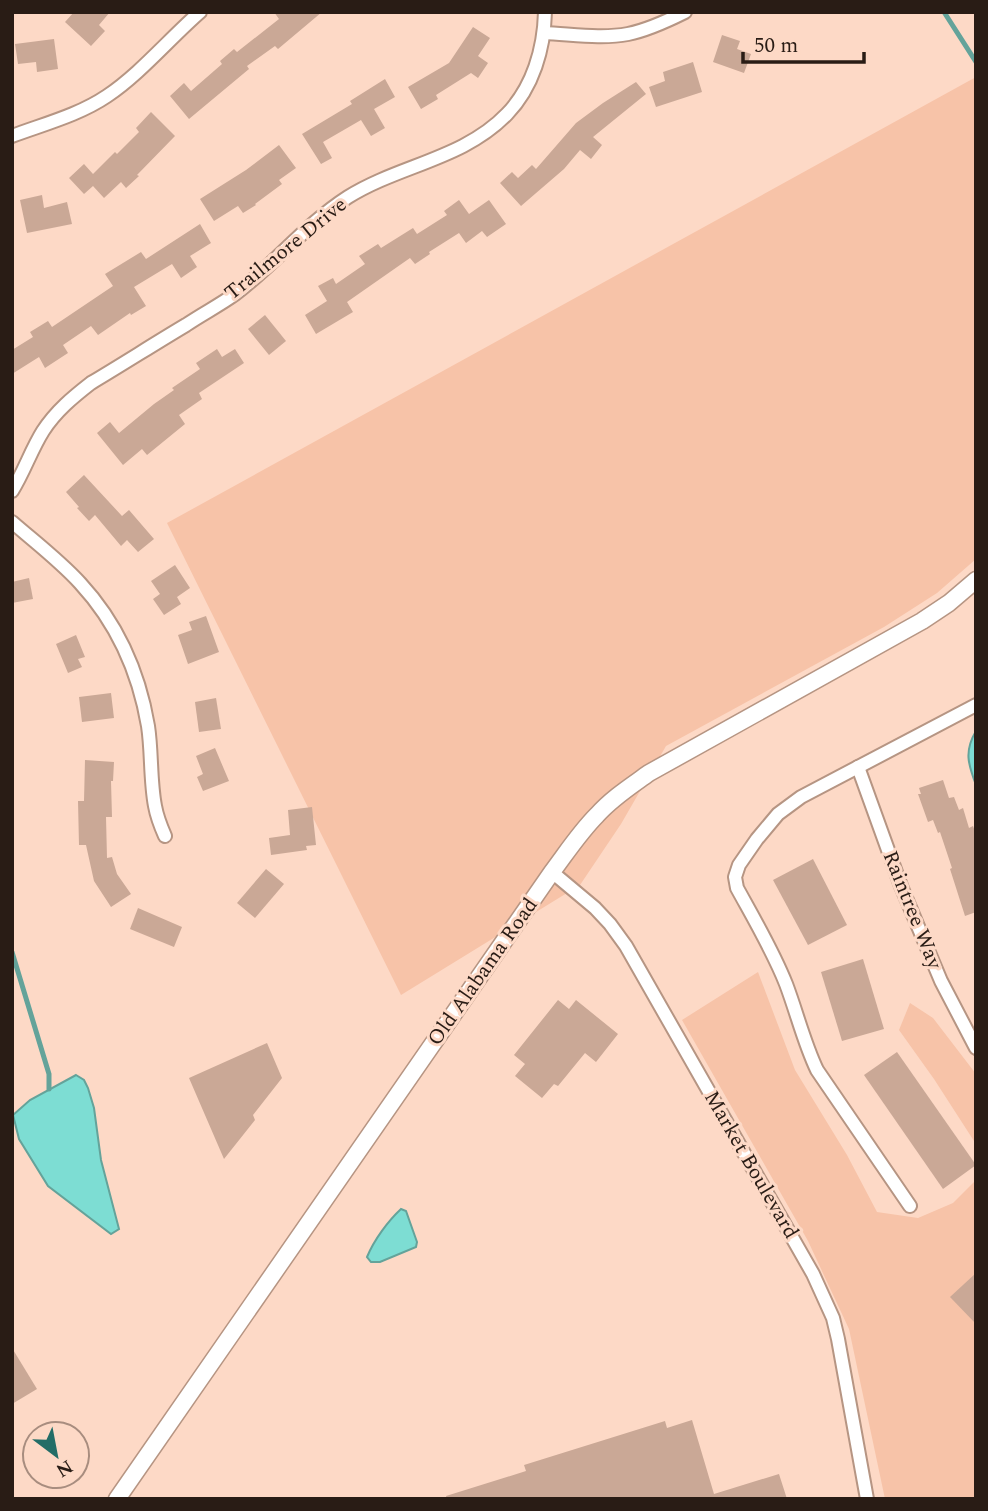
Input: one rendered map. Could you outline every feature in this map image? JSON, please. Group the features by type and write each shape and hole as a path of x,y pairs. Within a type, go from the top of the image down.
{"street":[{"path":"12,136 76,113 107,97 200,12"},
{"name":"Trailmore Drive","path":"12,491 42,432 70,399 91,383 233,295 348,197 380,180 461,148 487,132 508,113 526,88 538,62 545,12"},
{"path":"544,33 604,36 628,34 658,25 685,12"},
{"path":"12,522 79,581 102,610 121,641 136,675 144,706 154,805 165,836"},
{"name":"Old Alabama Road","path":"117,1499 552,872 598,813 621,792 678,755 922,621 976,580"},
{"path":"910,1206 817,1070 782,974 737,888 735,877 739,864 757,839 778,814 801,797 976,705"},
{"name":"Raintree Way","path":"858,767 901,886 941,981 976,1048"},
{"name":"Market Boulevard","path":"552,872 595,908 626,946 813,1274 838,1339 867,1499"}],"shaded area":[{"path":"976,77 976,559 937,593 884,627 666,746 621,824 580,885 401,995 167,523"},
{"path":"758,972 795,1070 847,1155 877,1212 918,1218 953,1203 976,1180 976,1499 885,1499 849,1329 808,1241 682,1020"},
{"path":"910,1003 933,1018 976,1074 976,1147 934,1079 899,1030"}],"water":[{"path":"976,731 976,785 968,758"},
{"path":"76,1075 84,1080 94,1108 101,1160 119,1229 111,1234 48,1186 19,1139 13,1115 30,1100"},
{"path":"401,1209 406,1211 417,1242 416,1247 380,1262 371,1262 367,1257 373,1244"}],"building":[{"path":"74,12 110,12 99,25 105,31 91,46 65,22"},
{"path":"274,12 322,12 278,49 275,46 247,66 249,69 189,119 170,96 184,83 191,91 222,64 220,61 234,49 237,52 279,19"},
{"path":"473,27 490,38 478,56 488,63 478,78 471,73 436,95 438,99 421,109 408,87 449,63"},
{"path":"722,35 740,41 737,49 751,54 744,73 713,62"},
{"path":"54,39 58,69 37,72 36,62 18,64 15,44"},
{"path":"693,62 702,92 656,107 649,87 665,81 663,72"},
{"path":"385,79 395,97 374,109 385,128 371,136 361,120 323,142 332,158 321,164 302,134 352,104 350,101"},
{"path":"636,82 646,94 593,137 602,145 591,159 580,150 564,169 521,206 500,183 512,172 518,178 532,165 536,169 576,123"},
{"path":"151,112 175,136 126,188 121,182 104,198 93,186 84,194 69,178 84,164 93,174 139,132 136,128"},
{"path":"279,145 296,168 279,180 282,184 256,205 243,213 238,206 214,221 200,199"},
{"path":"42,195 44,208 67,202 72,224 27,233 20,200"},
{"path":"459,200 469,214 489,200 506,224 487,237 482,231 466,243 459,233 415,264 410,258 347,302 353,312 316,334 305,315 327,301 318,286 333,278 336,284 365,264 359,256 378,244 381,248 413,228 417,234 447,215 444,211"},
{"path":"200,224 211,243 190,256 197,267 181,278 172,264 134,287 146,306 131,315 130,313 98,335 91,326 63,345 68,353 45,368 39,357 12,374 12,350 33,337 30,332 48,321 52,327 113,286 105,274 141,252 146,259"},
{"path":"265,315 286,341 269,355 248,329"},
{"path":"217,349 222,357 235,349 244,363 199,393 202,399 179,415 185,424 147,455 142,449 123,465 97,433 110,422 119,433 174,390 172,388 200,369 196,363"},
{"path":"84,475 122,516 129,510 154,539 138,552 127,540 121,546 95,515 89,521 66,492"},
{"path":"175,565 190,588 177,597 181,604 164,615 153,599 160,594 151,581"},
{"path":"29,578 33,599 12,603 12,582"},
{"path":"206,616 219,652 188,664 178,635 192,630 189,622"},
{"path":"76,635 85,657 78,659 82,667 68,673 56,644"},
{"path":"111,693 114,718 82,722 79,697"},
{"path":"216,698 221,729 199,732 195,702"},
{"path":"215,748 229,781 203,791 197,777 203,774 196,756"},
{"path":"85,760 114,762 111,781 112,817 106,817 107,858 112,857 117,874 131,894 111,907 94,881 86,845 79,845 78,801 84,801"},
{"path":"943,780 949,798 954,797 959,810 963,808 969,828 973,826 976,834 976,912 965,916 940,832 938,833 933,820 928,822 918,794 921,794 919,788"},
{"path":"312,807 316,845 306,846 307,850 271,855 269,838 290,835 288,810"},
{"path":"813,859 847,925 808,945 773,880"},
{"path":"266,869 284,884 255,918 237,903"},
{"path":"138,908 182,927 174,947 130,929"},
{"path":"863,959 884,1029 842,1041 821,972"},
{"path":"558,1000 569,1009 576,1000 618,1034 596,1062 585,1053 558,1086 554,1084 542,1098 515,1076 525,1064 514,1055"},
{"path":"267,1043 282,1078 253,1115 255,1120 224,1159 189,1078"},
{"path":"897,1052 976,1165 943,1189 864,1075"},
{"path":"976,1273 976,1324 950,1297"},
{"path":"12,1348 37,1389 12,1404"},
{"path":"692,1420 714,1494 779,1474 787,1499 447,1499 446,1496 526,1471 524,1465 665,1421 667,1428"}],"waterway":[{"path":"944,12 976,62"},
{"path":"12,952 49,1074 49,1089"}]}
